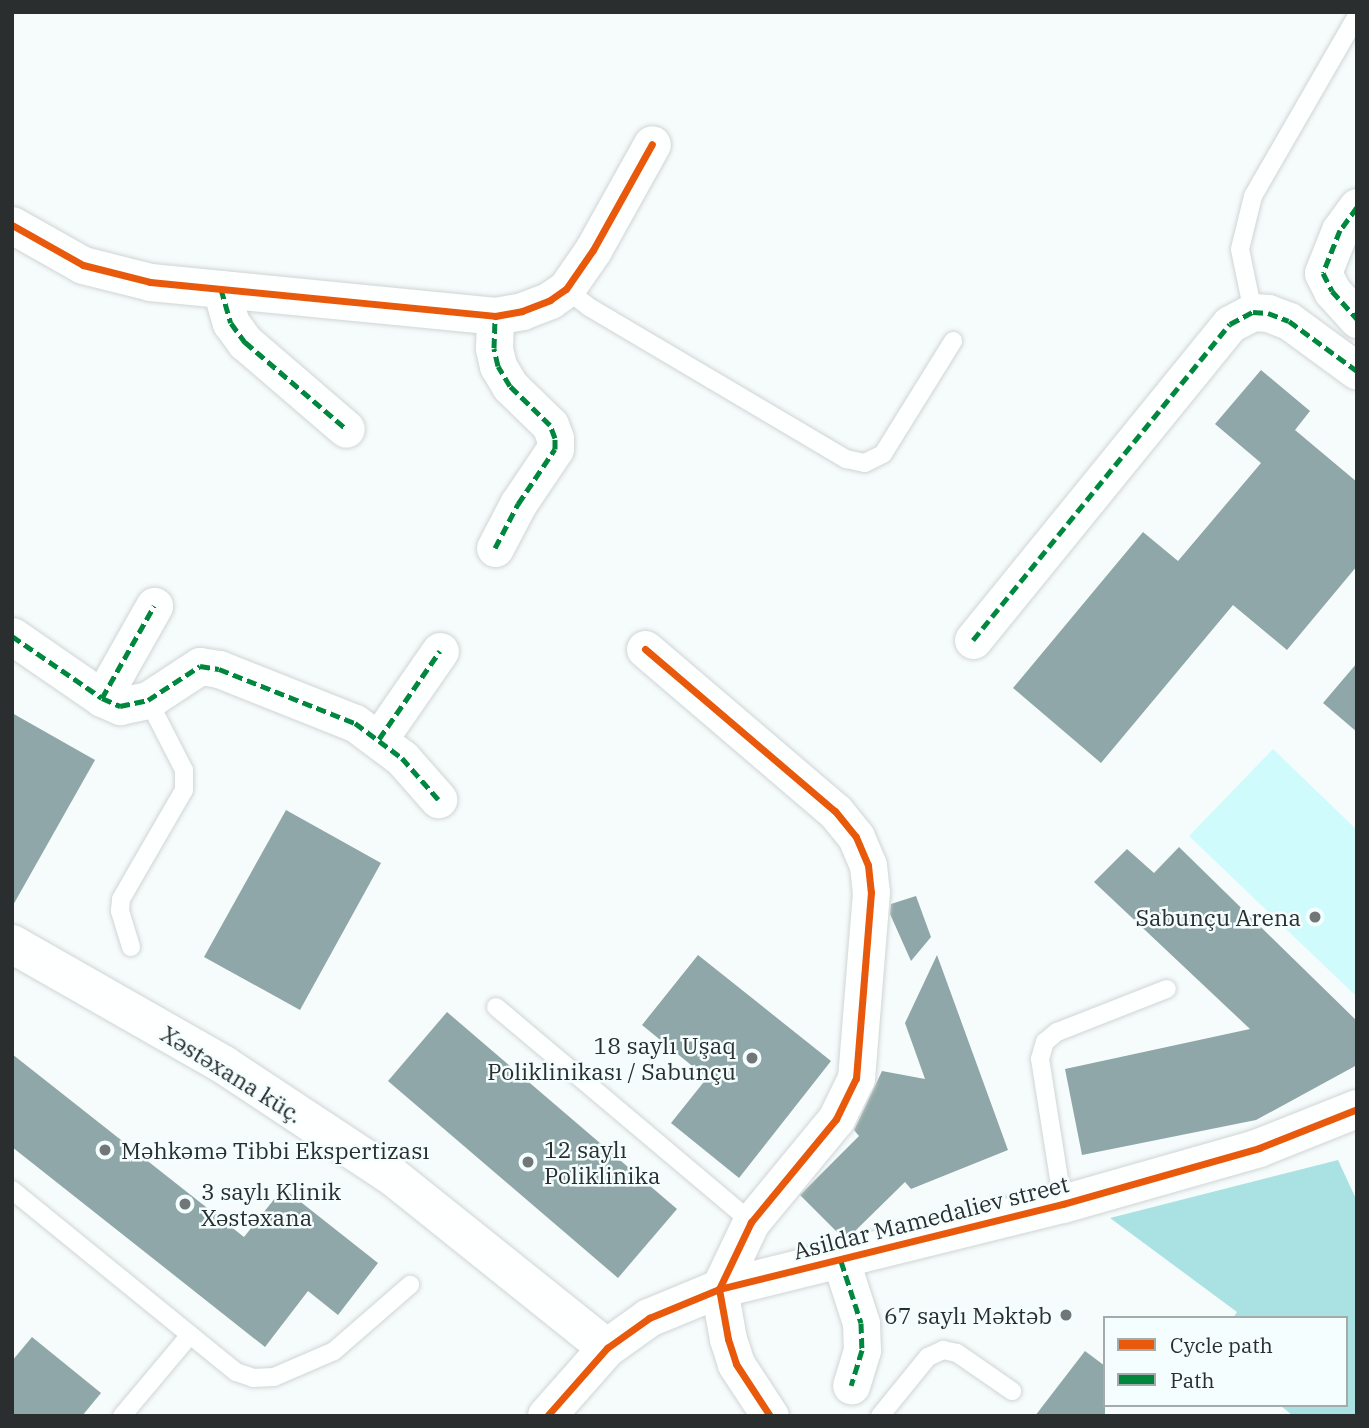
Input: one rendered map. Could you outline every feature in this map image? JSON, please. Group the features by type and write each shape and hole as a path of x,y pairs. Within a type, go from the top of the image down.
{"street":[{"path":"12,225 83,265 150,282 495,316 522,311 550,300 566,289 593,250 652,144"},
{"path":"1357,207 1340,230 1323,273 1332,291 1357,319"},
{"path":"221,289 231,323 245,342 346,429"},
{"path":"973,640 1230,324 1253,312 1268,313 1289,321 1357,371"},
{"path":"495,316 494,348 498,366 510,386 550,425 555,438 555,449 518,504 495,548"},
{"path":"102,698 154,606"},
{"path":"12,636 102,698 120,706 148,700 200,666 219,669 355,723 402,758 438,799"},
{"path":"645,649 835,811 856,837 868,865 871,892 856,1078 836,1119 751,1222 719,1289 727,1339 736,1364 770,1416"},
{"path":"379,739 440,651"},
{"name":"Xəstəxana küç.","path":"12,944 224,1065 392,1177 607,1348"},
{"name":"Asildar Mamedaliev street","path":"547,1416 607,1348 649,1318 719,1289 1063,1205 1259,1148 1357,1109"},
{"path":"841,1261 861,1323 862,1350 851,1385"}],"lane":[{"path":"1253,312 1240,249 1254,196 1357,16"},
{"path":"566,289 589,307 846,459 865,463 883,454 953,341"},
{"path":"131,947 120,911 121,899 184,790 184,770 148,700"},
{"path":"1063,1205 1040,1059 1045,1042 1057,1032 1167,989"},
{"path":"496,1007 751,1222"},
{"path":"12,1190 236,1373 253,1378 274,1377 334,1352 410,1285"},
{"path":"122,1416 190,1335"},
{"path":"880,1416 928,1357 943,1350 957,1353 1012,1391"}],"shaded area":[{"name":"Sabunçu Arena","path":"1273,749 1357,830 1357,997 1189,836"},
{"path":"1338,1160 1357,1201 1357,1416 1293,1416 1282,1407 1348,1407 1348,1316 1234,1316 1237,1312 1110,1218"}],"building":[{"path":"1261,370 1310,411 1295,430 1357,482 1357,566 1287,650 1233,605 1101,763 1013,688 1143,532 1178,561 1261,463 1215,424"},
{"path":"1357,663 1357,732 1323,703"},
{"path":"12,713 95,760 12,907"},
{"path":"286,810 381,863 300,1010 204,957"},
{"path":"1179,847 1357,1021 1357,1065 1256,1120 1082,1155 1065,1069 1250,1029 1094,882 1127,849 1154,873"},
{"path":"916,896 931,937 911,961 890,914 891,904"},
{"path":"698,955 831,1061 739,1178 671,1123 707,1078 642,1025"},
{"path":"937,955 1008,1150 911,1189 905,1182 852,1234 841,1236 800,1195 859,1136 854,1130 882,1071 925,1079 905,1023"},
{"path":"447,1012 677,1209 618,1278 388,1081"},
{"path":"12,1054 244,1237 283,1188 378,1263 338,1315 308,1291 265,1347 12,1147"},
{"path":"32,1337 101,1393 82,1416 12,1416 12,1361"},
{"path":"1085,1351 1103,1364 1105,1416 1035,1416"}],"marked path":[{"path":"1357,207 1340,230 1323,273 1332,291 1357,319"},
{"path":"221,289 231,323 245,342 346,429"},
{"path":"973,640 1230,324 1253,312 1268,313 1289,321 1357,371"},
{"path":"495,316 494,348 498,366 510,386 550,425 555,438 555,449 518,504 495,548"},
{"path":"102,698 154,606"},
{"path":"12,636 102,698 120,706 148,700 200,666 219,669 355,723 402,758 438,799"},
{"path":"379,739 440,651"},
{"path":"841,1261 861,1323 862,1350 851,1385"}],"cycle path":[{"path":"12,225 83,265 150,282 495,316 522,311 550,300 566,289 593,250 652,144"},
{"path":"645,649 835,811 856,837 868,865 871,892 856,1078 836,1119 751,1222 719,1289 728,1339 736,1364 770,1416"},
{"path":"547,1416 607,1348 649,1318 719,1289 1063,1204 1259,1148 1357,1109"}],"place":[{"name":"Sabunçu Arena","path":"1315,917"},
{"name":"18 saylı Uşaq Poliklinikası / Sabunçu","path":"752,1058"},
{"name":"Məhkəmə Tibbi Ekspertizası","path":"105,1150"},
{"name":"12 saylı Poliklinika","path":"528,1162"},
{"name":"3 saylı Klinik Xəstəxana","path":"185,1204"},
{"name":"67 saylı Məktəb","path":"1066,1315"}]}
